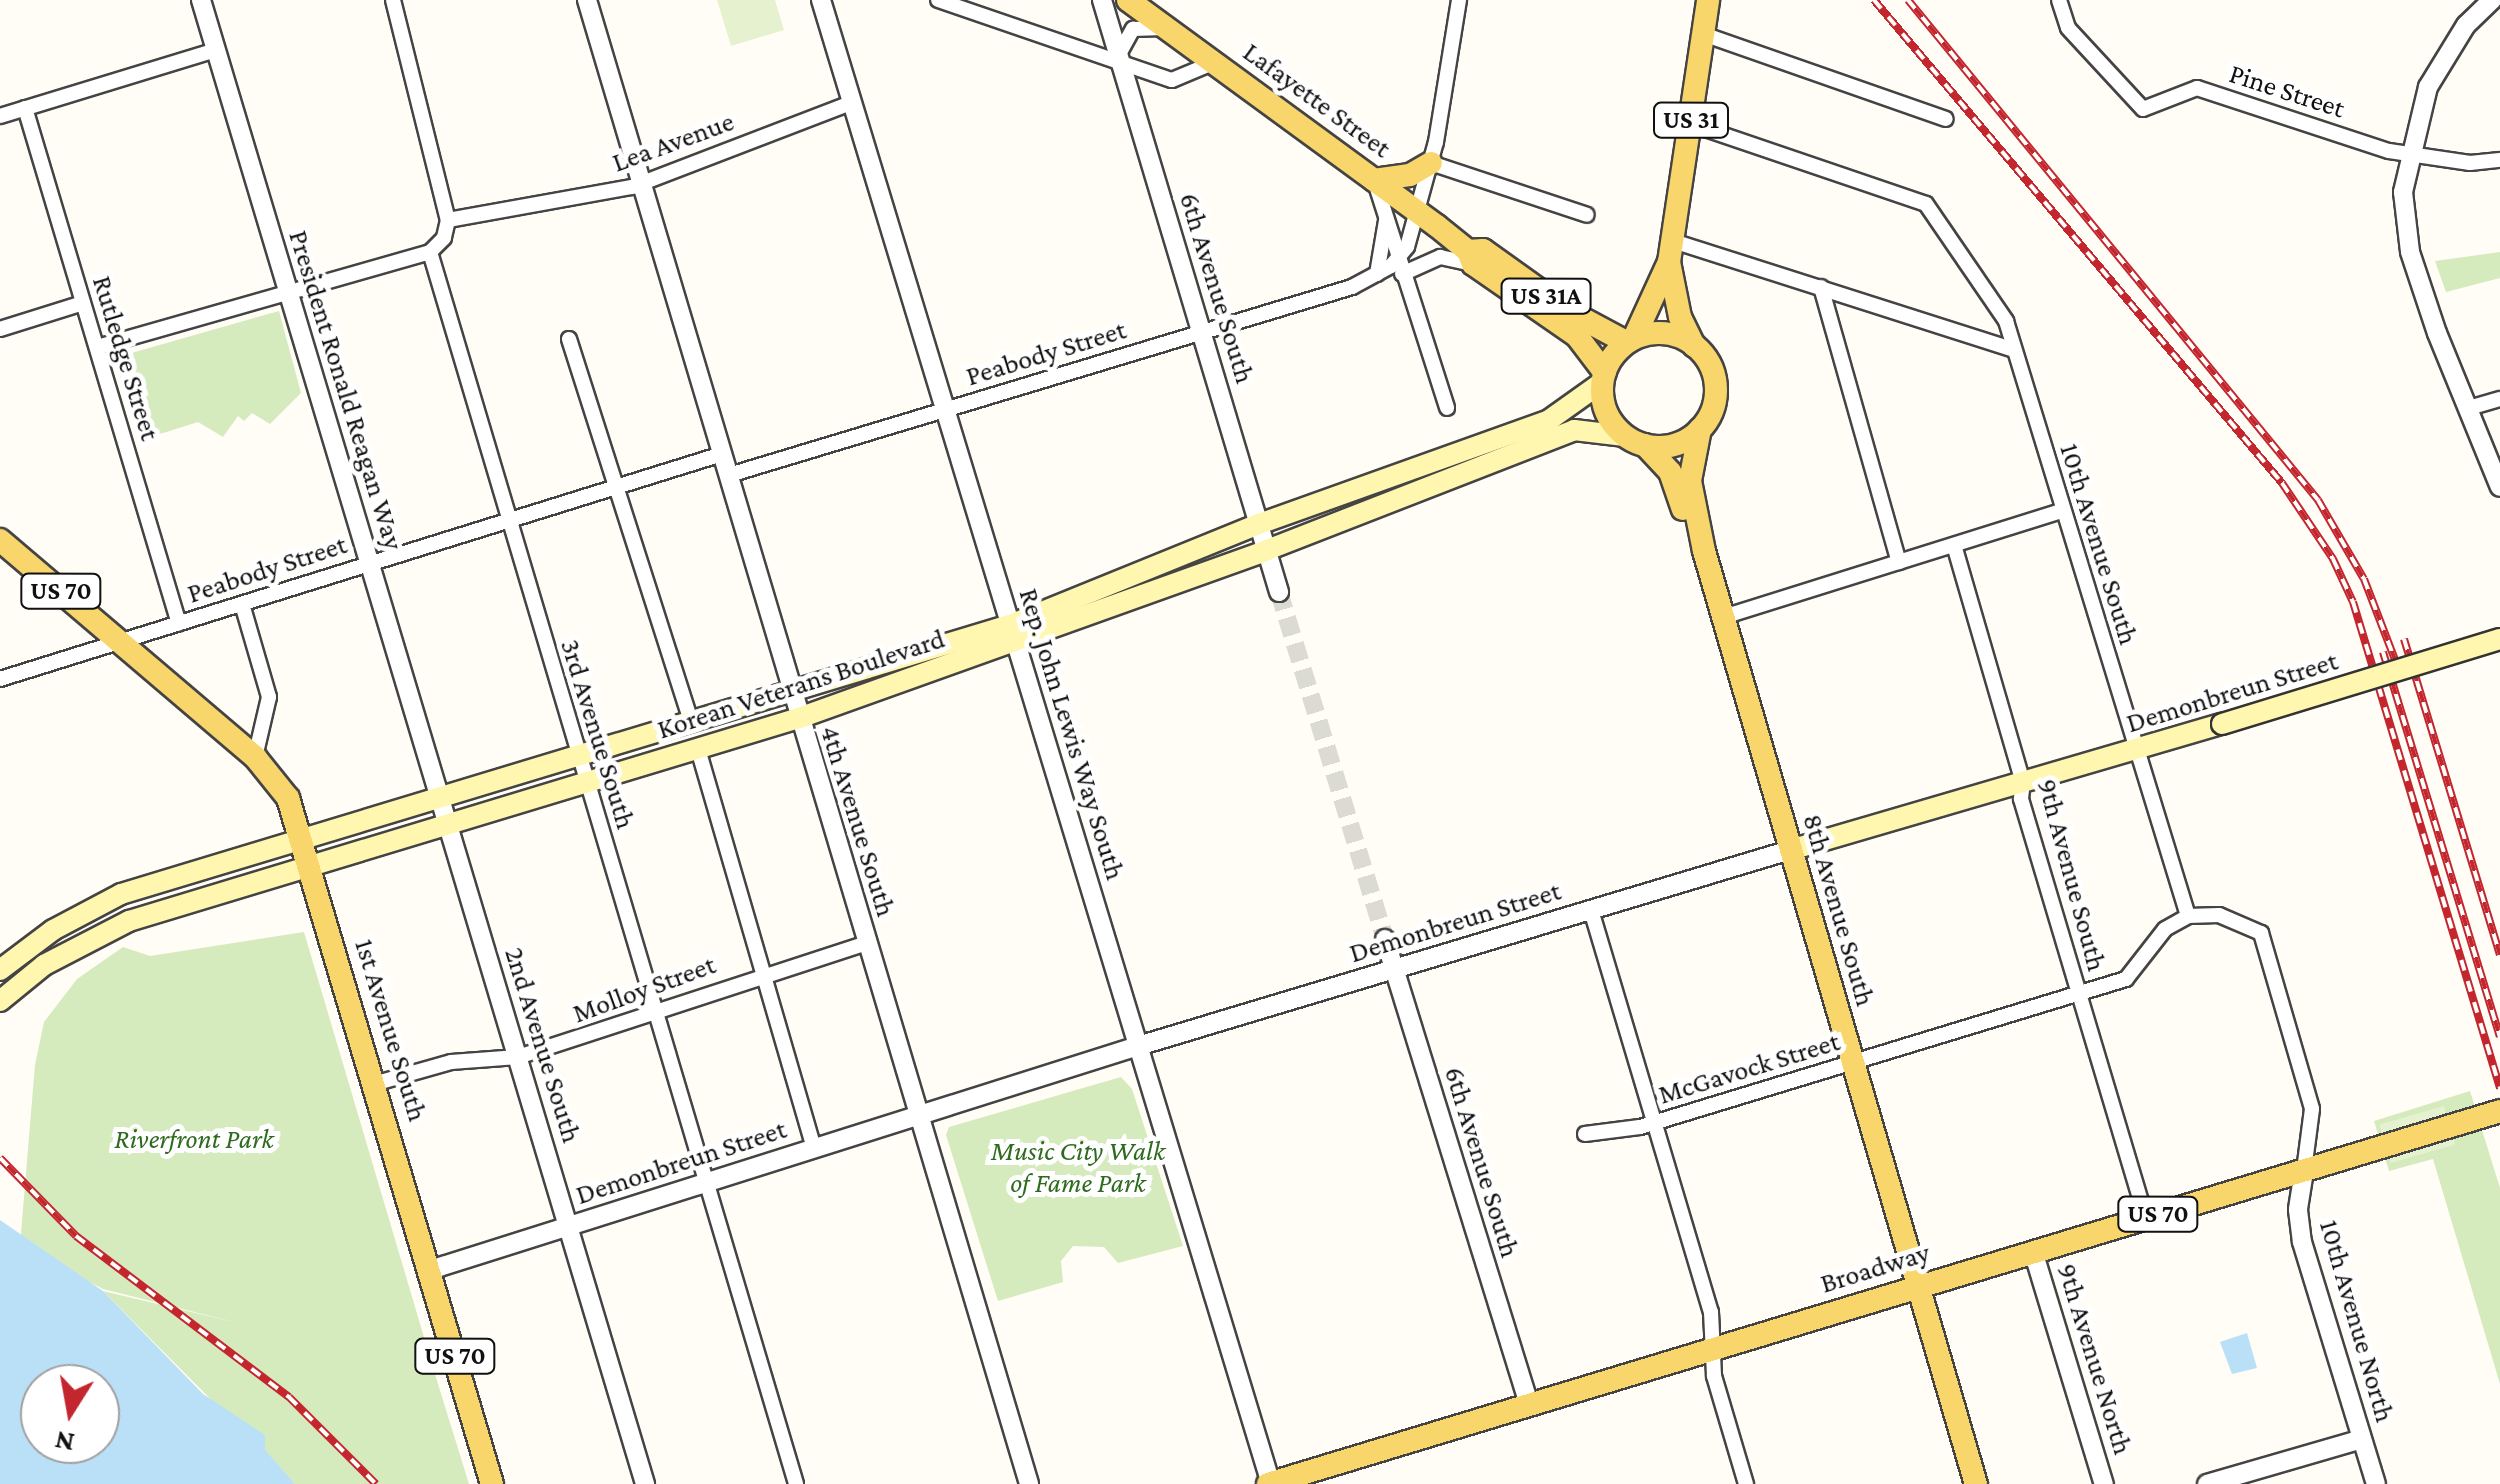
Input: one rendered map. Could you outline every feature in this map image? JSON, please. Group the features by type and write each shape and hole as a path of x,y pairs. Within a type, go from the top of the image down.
{"main road":[{"name":"Lafayette Street","path":"1128,0 1418,211 1471,257 1576,336 1603,378"},
{"name":"US 31","path":"1635,441 1605,410 1603,378 1630,340 1671,251 1708,0"},
{"path":"1374,180 1410,175 1431,164"},
{"name":"Lafayette Street","path":"1471,257 1483,250 1630,340"},
{"name":"US 31","path":"1671,251 1680,317 1715,380 1714,406 1700,430"},
{"path":"1630,340 1666,334 1694,346"},
{"name":"Korean Veterans Boulevard","path":"0,1002 44,966 118,926 799,718 1012,633 1259,524 1549,420 1603,378"},
{"name":"Korean Veterans Boulevard","path":"0,970 52,930 121,894 439,795 1012,633 1267,550 1574,430 1635,441"},
{"path":"1635,441 1674,445 1700,430"},
{"name":"8th Avenue South","path":"1700,430 1690,481 1704,551 1917,1286"},
{"name":"8th Avenue South","path":"1635,441 1670,472 1704,551"},
{"name":"US 70","path":"0,540 255,757"},
{"name":"Demonbreun Street","path":"1790,850 2500,639"},
{"name":"1st Avenue South","path":"255,757 288,798 302,839 378,1083 492,1484"},
{"name":"Broadway","path":"1270,1484 1528,1400 1714,1348 2500,1110"},
{"name":"US 31","path":"1917,1286 1976,1484"}],"street":[{"name":"President Ronald Reagan Way","path":"200,0 439,795"},
{"path":"97,347 430,252 444,238 448,220 394,0"},
{"name":"4th Avenue South","path":"587,0 1028,1484"},
{"name":"Rep. John Lewis Way South","path":"821,0 1270,1484"},
{"path":"938,0 1182,80 1215,62"},
{"name":"6th Avenue South","path":"1102,0 1279,592"},
{"path":"1110,24 1120,0"},
{"path":"1404,266 1431,164 1459,0"},
{"name":"Pine Street","path":"2058,0 2068,28 2143,109 2197,88 2408,154 2500,160"},
{"path":"2492,0 2440,61 2408,154 2403,192 2410,252 2436,333 2472,407 2500,487"},
{"path":"1120,58 1133,29 1166,28"},
{"path":"1703,34 1946,119"},
{"path":"0,116 216,50"},
{"name":"Lea Avenue","path":"448,220 643,182 851,103"},
{"name":"Rutledge Street","path":"25,108 179,624"},
{"name":"10th Avenue South","path":"1690,124 1926,204 2006,320 2188,916"},
{"path":"1431,164 1588,215"},
{"path":"1374,180 1446,408"},
{"path":"1376,274 1387,219"},
{"path":"1671,251 1821,287 2014,350"},
{"name":"3rd Avenue South","path":"430,252 796,1484"},
{"name":"Peabody Street","path":"729,475 1202,334 1376,274 1440,257 1471,257"},
{"path":"1821,287 1899,562"},
{"path":"0,329 83,303"},
{"path":"569,339 691,722"},
{"path":"2472,407 2500,399"},
{"name":"Peabody Street","path":"0,679 722,454"},
{"path":"1723,616 2062,511"},
{"name":"9th Avenue South","path":"1954,545 2022,782 2021,799 2146,1217"},
{"path":"242,604 269,697 255,757"},
{"path":"698,748 814,1148"},
{"name":"2nd Avenue South","path":"439,795 645,1484"},
{"name":"Demonbreun Street","path":"430,1270 1138,1046 1790,850"},
{"path":"1591,910 1711,1312 1714,1376 1746,1484"},
{"path":"2188,916 2230,916 2260,933 2312,1109 2304,1171"},
{"name":"McGavock Street","path":"1585,1134 1656,1122 2126,979 2154,938 2188,916"},
{"name":"6th Avenue South","path":"1384,939 1528,1400"},
{"name":"Molloy Street","path":"378,1083 451,1062 518,1058 763,973 866,943"},
{"name":"10th Avenue North","path":"2304,1171 2302,1242 2376,1484"},
{"name":"9th Avenue North","path":"2033,1251 2104,1484"},
{"path":"2207,1484 2362,1439"}],"green space":[{"path":"717,0 775,0 784,30 731,46"},
{"path":"2500,252 2500,278 2446,292 2435,261"},
{"path":"279,311 301,393 270,424 252,413 244,421 238,416 223,437 198,422 141,440 114,358"},
{"name":"Riverfront Park","path":"304,932 469,1484 295,1484 103,1291 242,1324 103,1289 20,1245 35,1065 44,1022 77,979 123,947 150,956"},
{"name":"Music City Walk of Fame Park","path":"1121,1077 1132,1089 1183,1246 1118,1263 1104,1247 1073,1246 1061,1261 1063,1282 998,1301 946,1135 949,1127"},
{"path":"2470,1091 2500,1188 2500,1384 2433,1159 2389,1171 2374,1121"},
{"path":"2444,1106 2455,1144 2391,1163 2380,1124"}],"water":[{"path":"0,1220 103,1291 203,1394 265,1435 265,1450 295,1484 0,1484"},
{"path":"2247,1333 2257,1368 2232,1374 2220,1342"}],"tunnel":[{"path":"1279,592 1385,939"}],"railway":[{"path":"1874,0 2282,483 2333,559 2353,602 2500,1088"},
{"path":"1908,0 2318,500 2364,579 2397,665"},
{"path":"2404,639 2500,955"},
{"path":"2383,652 2500,1037"},
{"path":"0,1158 76,1236 289,1397 376,1484"}]}
